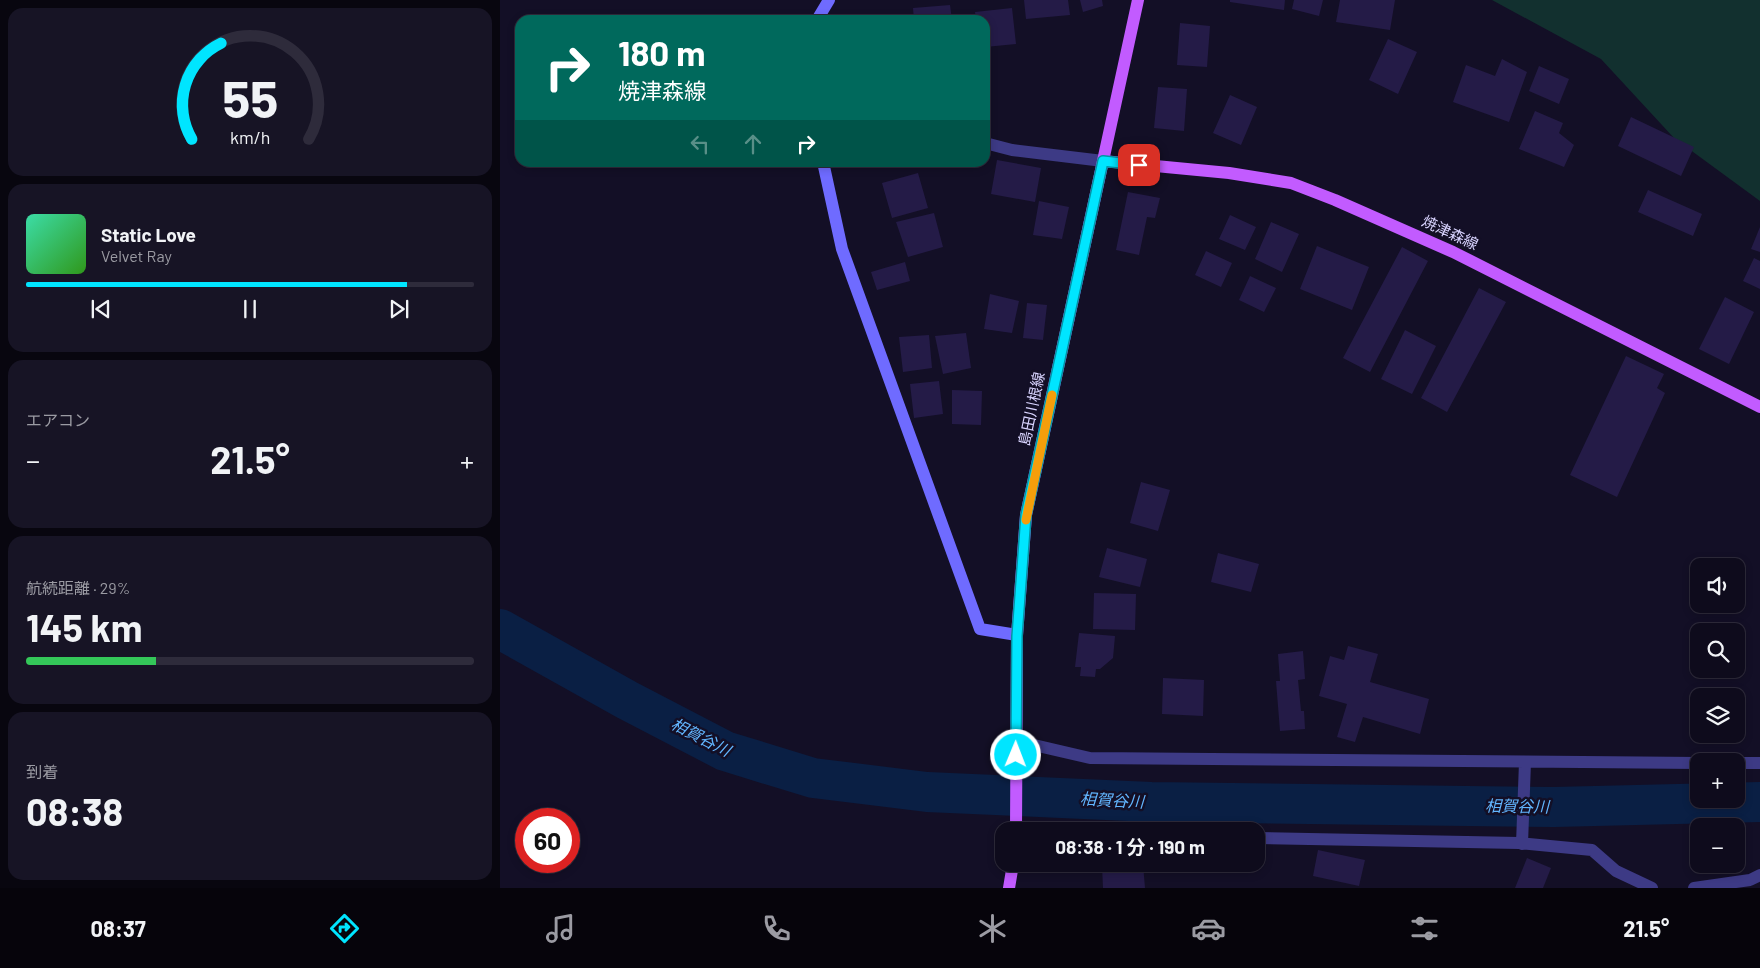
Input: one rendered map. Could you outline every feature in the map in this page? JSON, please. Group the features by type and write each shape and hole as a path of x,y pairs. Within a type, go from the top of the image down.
{"main road":[{"name":"島田川根線","path":"1016,822 1017,636 1026,515 1138,0"},
{"name":"焼津森線","path":"1103,161 1229,174 1291,183 1454,252 1760,407"},
{"path":"1008,888 1011,872"}],"street":[{"path":"820,15 829,0"},
{"path":"990,144 1012,150 1103,161"},
{"path":"824,167 842,249 980,629 1017,636"},
{"path":"1017,741 1090,758 1690,763"},
{"path":"1522,844 1525,762"},
{"path":"1745,763 1760,763"},
{"path":"1265,838 1522,844 1592,850 1616,871 1652,888"},
{"path":"1694,888 1750,880 1760,876"}],"green space":[{"path":"1492,0 1760,0 1760,201 1674,138 1601,59"}],"building":[{"path":"1024,0 1068,0 1070,15 1026,19"},
{"path":"1080,0 1102,0 1103,6 1083,12"},
{"path":"1230,0 1285,0 1284,10 1230,2"},
{"path":"1294,0 1323,0 1319,16 1292,9"},
{"path":"1340,0 1395,0 1390,30 1336,22"},
{"path":"950,5 951,15 914,15 913,8"},
{"path":"1012,8 1016,44 990,47 990,15 975,15 975,12"},
{"path":"1180,23 1210,26 1207,67 1177,65"},
{"path":"1388,39 1417,52 1398,94 1369,80"},
{"path":"1502,59 1527,72 1509,122 1453,102 1466,65 1495,76"},
{"path":"1539,66 1569,79 1559,104 1529,91"},
{"path":"1158,87 1187,89 1184,131 1154,128"},
{"path":"1230,95 1257,107 1241,145 1213,133"},
{"path":"1535,111 1563,123 1559,133 1574,145 1564,167 1519,149"},
{"path":"1631,117 1694,147 1681,176 1618,146"},
{"path":"997,160 1041,168 1035,202 991,194"},
{"path":"918,173 928,208 892,218 882,183"},
{"path":"1648,190 1702,214 1693,236 1638,212"},
{"path":"1128,192 1160,198 1155,218 1147,217 1139,255 1116,250"},
{"path":"1039,201 1069,207 1062,239 1033,235"},
{"path":"934,213 943,247 908,257 896,222"},
{"path":"1230,215 1256,227 1245,250 1219,239"},
{"path":"1271,222 1299,234 1282,272 1255,259"},
{"path":"1760,227 1760,252 1751,249"},
{"path":"1317,246 1369,267 1352,310 1300,289"},
{"path":"1402,247 1428,261 1370,372 1343,358"},
{"path":"1206,251 1232,263 1221,287 1195,275"},
{"path":"1754,258 1760,261 1760,289 1743,281"},
{"path":"905,262 910,281 877,290 871,272"},
{"path":"1250,276 1276,288 1264,312 1239,300"},
{"path":"1479,288 1506,302 1447,412 1421,398"},
{"path":"990,294 1019,301 1012,333 984,329"},
{"path":"1725,297 1754,312 1729,364 1699,349"},
{"path":"1027,303 1047,305 1043,340 1023,338"},
{"path":"1405,330 1436,346 1412,394 1381,379"},
{"path":"966,333 971,368 943,374 935,336"},
{"path":"929,335 932,368 903,372 899,337"},
{"path":"1626,356 1664,374 1657,388 1665,393 1617,497 1570,475"},
{"path":"939,381 943,414 914,418 910,384"},
{"path":"952,390 982,391 981,425 952,424"},
{"path":"1141,482 1170,490 1158,531 1130,523"},
{"path":"1107,548 1147,559 1140,587 1099,577"},
{"path":"1218,553 1259,564 1251,592 1211,582"},
{"path":"1094,593 1136,594 1135,630 1093,629"},
{"path":"1079,633 1115,636 1113,658 1100,669 1096,669 1095,677 1080,676 1081,667 1075,667"},
{"path":"1348,646 1378,654 1370,682 1429,699 1420,734 1363,717 1355,742 1337,737 1347,704 1319,696 1330,656 1344,660"},
{"path":"1303,651 1305,679 1298,680 1301,711 1304,711 1305,729 1280,731 1276,681 1280,681 1278,654"},
{"path":"1163,678 1204,680 1203,716 1162,714"},
{"path":"1318,850 1365,860 1359,886 1313,876"},
{"path":"1527,858 1551,868 1543,888 1515,888"},
{"path":"1102,872 1144,872 1145,888 1103,888"}],"waterway":[{"name":"相賀谷川","path":"500,629 627,700 725,751 813,778 927,792 1151,802 1554,807 1760,802"}],"slow traffic":[{"path":"1026,520 1052,395"}],"route":[{"path":"1016,755 1017,636 1026,515 1103,161 1139,165"}]}
